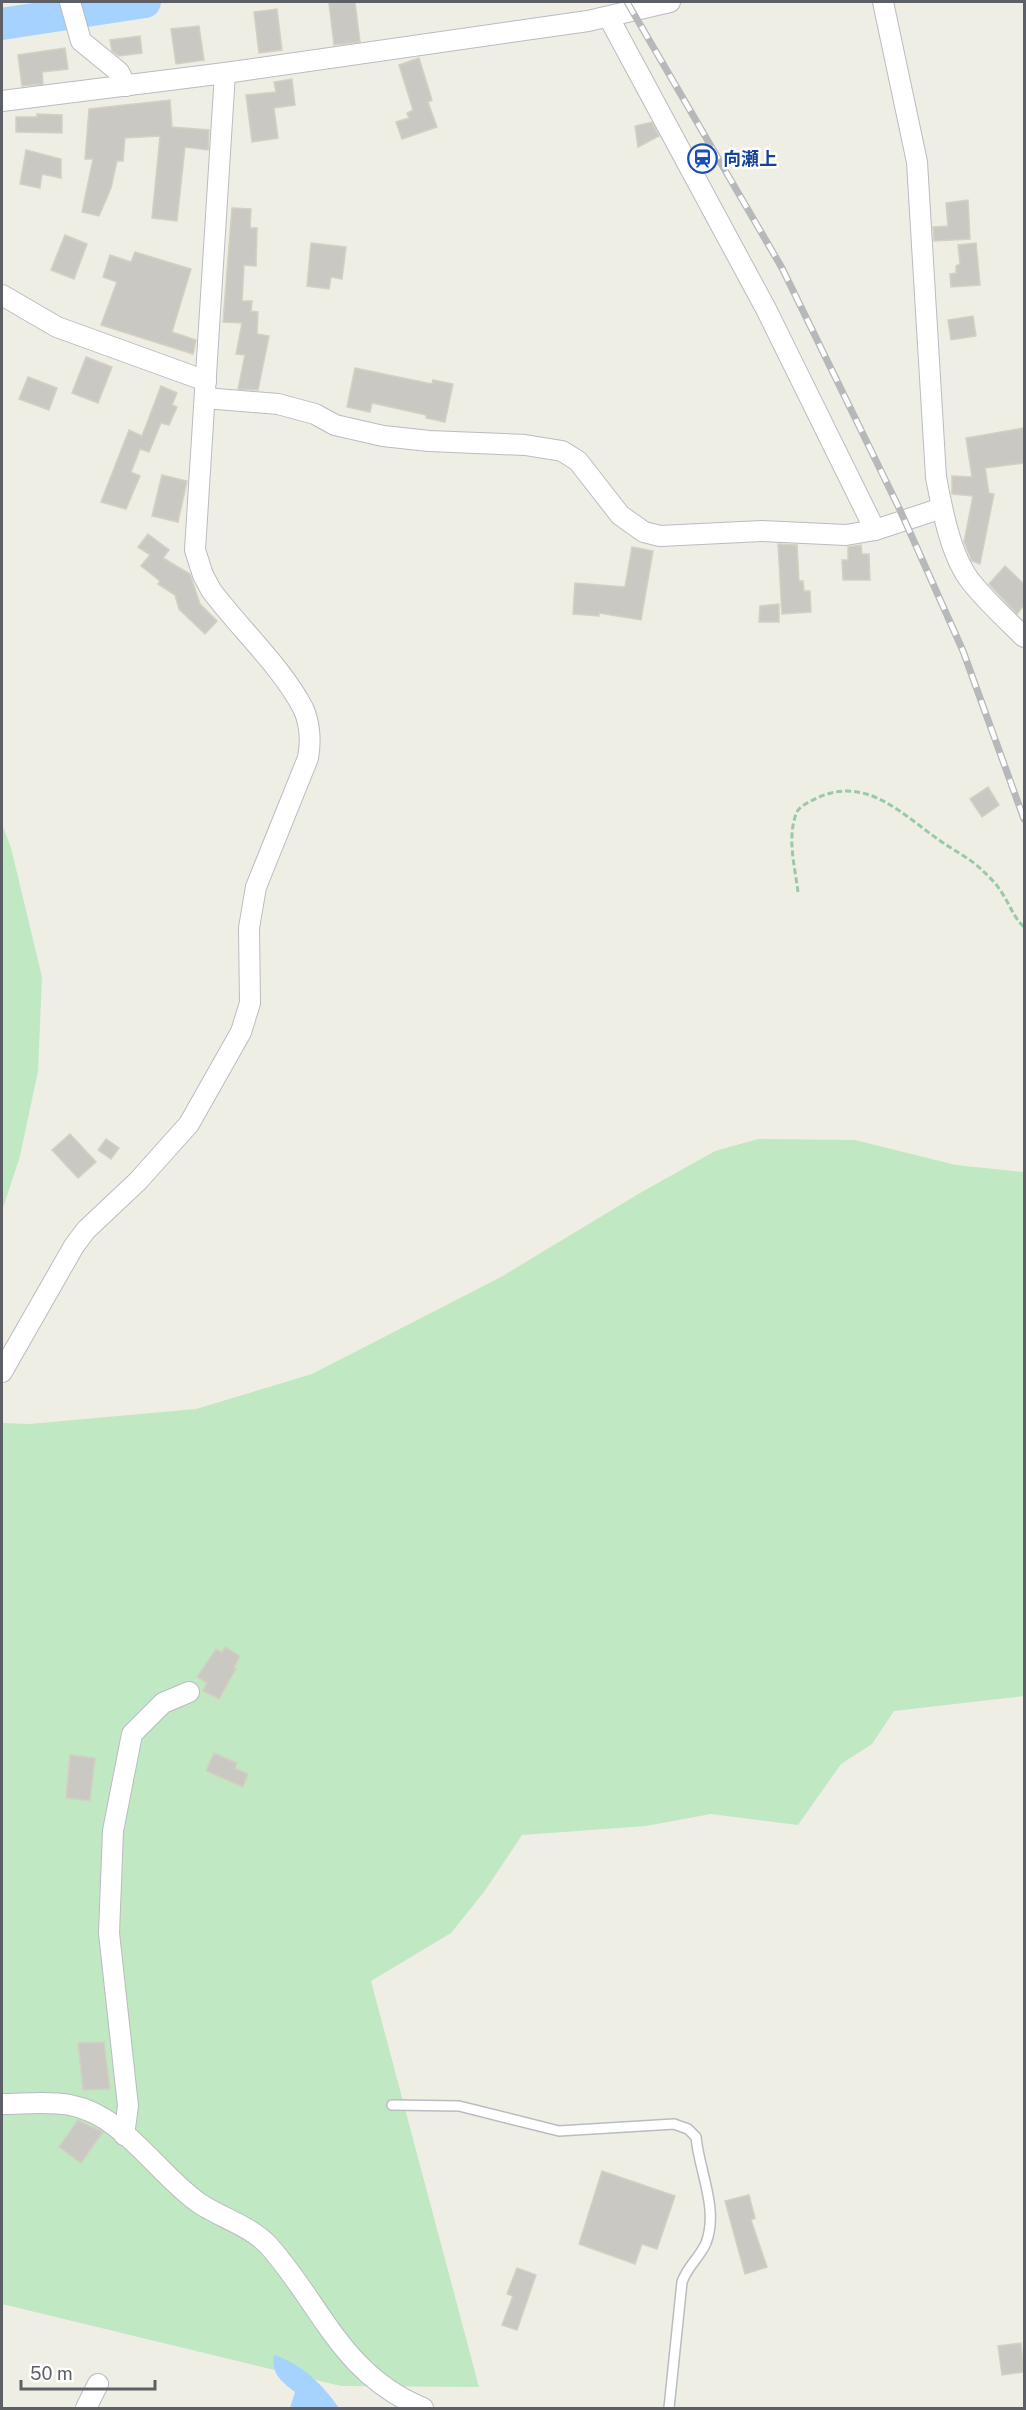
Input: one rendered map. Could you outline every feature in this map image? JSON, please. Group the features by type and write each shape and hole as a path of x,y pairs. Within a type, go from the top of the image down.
{"street":[{"path":"70,2 81,41 119,72 126,86"},
{"path":"2,101 225,73 609,18 670,2"},
{"path":"883,2 917,162 936,477 942,508 960,565 971,583 1024,637"},
{"path":"609,18 766,309 875,530"},
{"path":"2,1372 74,1246 86,1230 138,1181 189,1124 241,1032 250,1004 249,928 256,886 308,758 310,736 303,709 286,683 211,590 197,559 196,526 225,73"},
{"path":"2,295 57,327 206,389 315,414 335,425 383,436 429,441 525,445 562,451 578,461 620,515 644,532 660,536 762,531 846,536 875,530 942,508"},
{"path":"124,2135 128,2100 109,1933 113,1831 132,1734 163,1703 189,1692"},
{"path":"2,2104 69,2105 88,2110 124,2135 144,2150 194,2199 261,2239 355,2362 389,2392 423,2409"},
{"path":"86,2409 98,2384"}],"lane":[{"path":"392,2105 459,2106 559,2131 674,2124 688,2129 696,2137 710,2207 710,2226 705,2244 687,2268 680,2289 669,2409"}],"path":[{"path":"798,892 791,840 796,814 800,807 823,795 857,792 900,809 940,841 962,853 1001,891 1018,922 1024,927"}],"green space":[{"path":"2,824 11,848 42,977 38,1071 20,1156 2,1211"},
{"path":"758,1139 855,1140 956,1165 1024,1172 1024,1696 894,1711 872,1744 841,1764 798,1825 711,1814 646,1826 522,1835 484,1892 451,1933 371,1981 479,2387 341,2386 2,2304 2,1423 29,1424 196,1409 312,1374 501,1277 640,1193 715,1151"}],"water":[{"path":"274,2355 294,2364 311,2376 339,2408 290,2408 295,2392 281,2380 276,2372 273,2362"}],"building":[{"path":"355,2 360,42 334,45 329,3"},
{"path":"277,9 282,50 259,53 254,12"},
{"path":"199,26 204,60 176,64 171,29"},
{"path":"140,36 142,53 119,56 112,51 110,40"},
{"path":"65,48 68,69 42,72 43,84 22,86 18,55"},
{"path":"419,58 432,100 428,102 437,127 402,139 396,122 409,118 407,113 413,110 399,65"},
{"path":"292,79 295,105 274,108 278,138 252,142 246,95 276,92 274,82"},
{"path":"170,100 172,127 209,130 208,150 185,147 177,221 152,218 160,136 125,138 123,161 117,161 111,188 99,216 82,212 93,159 85,159 89,109"},
{"path":"37,114 62,115 62,133 16,132 16,117 37,117"},
{"path":"652,122 659,136 638,147 635,126"},
{"path":"26,150 61,159 61,178 42,174 40,188 20,184"},
{"path":"968,200 970,239 934,241 933,227 948,226 946,203"},
{"path":"232,208 251,209 250,228 257,228 256,266 244,265 242,301 252,301 251,311 258,312 257,334 269,336 258,390 238,389 245,355 236,354 242,323 223,322"},
{"path":"65,235 87,244 74,279 51,270"},
{"path":"311,243 346,247 342,279 331,277 329,289 307,286"},
{"path":"976,243 980,285 951,287 950,274 956,273 956,266 960,264 958,245"},
{"path":"135,252 191,269 172,332 196,340 193,354 101,325 117,282 103,277 110,255 131,262"},
{"path":"973,316 976,336 951,340 948,320"},
{"path":"86,357 112,367 98,403 72,393"},
{"path":"355,368 432,384 433,380 453,384 445,422 426,418 426,415 372,403 370,412 347,407"},
{"path":"28,377 57,388 49,410 19,399"},
{"path":"161,386 177,393 172,405 177,407 169,425 161,423 149,452 140,449 131,472 140,476 126,509 101,502 129,430 142,436"},
{"path":"1024,428 1024,463 985,468 989,493 994,494 980,564 972,561 964,542 973,496 952,494 952,476 972,477 966,438"},
{"path":"162,475 187,481 178,522 152,516"},
{"path":"148,534 169,550 163,558 190,574 200,604 217,621 205,634 179,609 175,595 158,584 160,581 141,566 150,555 138,547"},
{"path":"778,544 797,545 799,581 803,581 804,591 810,591 811,612 782,614"},
{"path":"861,545 862,554 869,554 870,580 843,580 842,560 848,560 848,547"},
{"path":"632,547 653,551 641,620 599,613 599,616 573,614 575,583 625,587"},
{"path":"1005,566 1024,584 1024,605 1017,614 989,584"},
{"path":"779,604 779,622 759,622 760,606"},
{"path":"988,787 999,805 982,817 970,799"},
{"path":"70,1134 96,1162 78,1178 52,1150"},
{"path":"106,1139 119,1148 111,1159 98,1150"},
{"path":"225,1647 240,1656 234,1668 236,1669 219,1699 203,1691 207,1683 197,1677 216,1649 222,1652"},
{"path":"214,1753 237,1763 235,1768 248,1774 243,1787 206,1771"},
{"path":"70,1755 95,1758 90,1801 66,1798"},
{"path":"104,2042 110,2089 83,2090 78,2043"},
{"path":"78,2120 103,2132 81,2163 59,2147"},
{"path":"602,2171 675,2196 657,2249 642,2244 635,2264 579,2244"},
{"path":"749,2195 755,2218 751,2220 767,2267 745,2274 725,2201"},
{"path":"517,2268 536,2275 517,2330 502,2325 513,2296 507,2294"},
{"path":"1021,2343 1024,2372 1002,2375 998,2346"}],"waterway":[{"path":"2,24 145,2"}],"railway":[{"path":"627,2 782,268 900,510 963,651 1024,819"}],"place":[{"name":"向瀬上","path":"702,159"}]}
